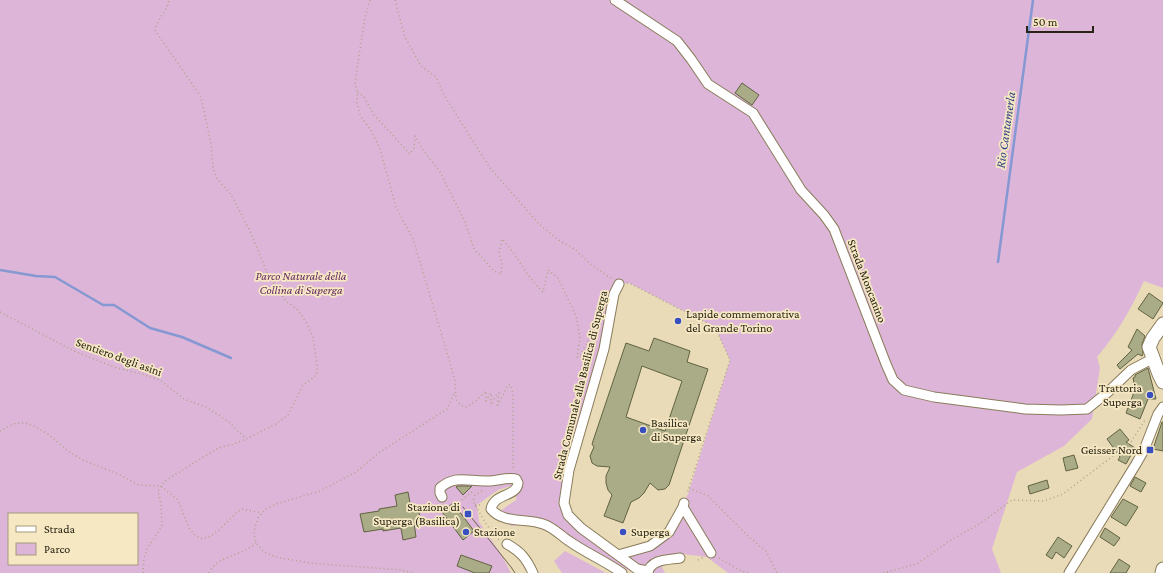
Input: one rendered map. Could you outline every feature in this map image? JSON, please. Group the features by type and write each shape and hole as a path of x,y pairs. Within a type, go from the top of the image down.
{"street":[{"name":"Strada Moncanino","path":"615,0 677,41 708,84 753,113 801,190 824,215 834,229 886,364 894,380 904,390 934,397 1025,409 1087,409 1108,392 1131,370 1152,359"},
{"name":"Strada Comunale alla Basilica di Superga","path":"619,284 614,294 604,349 569,470 564,503 568,515 580,528 618,555 645,571"},
{"path":"1163,324 1152,338 1149,347 1152,359 1163,382"},
{"path":"1069,573 1144,450 1158,414 1163,407"},
{"path":"442,497 440,488 445,483 462,478 482,481 514,478 518,480 518,486 515,490 494,501 491,509 494,513 501,517 544,524 622,573"},
{"path":"618,555 650,546 669,532 684,506 711,553"},
{"path":"507,544 526,558 533,573"},
{"path":"650,546 658,562"},
{"path":"645,571 654,563 680,558"},
{"path":"1162,573 1163,569"}],"path":[{"path":"143,573 144,558 147,549 162,526 161,504 158,490 161,486 191,464 218,448 234,444 276,424 288,415 303,385 317,374 316,352 307,324 298,310 286,301 268,275 251,233 232,195 216,177 201,97 155,30 157,23 166,11 169,0"},
{"path":"370,0 365,17 355,82 360,115 372,132 380,149 396,207 413,239 451,366 457,400 461,406 467,408 486,390 486,401 491,393 491,405 499,393 497,407 508,385 510,385 513,395 514,478"},
{"path":"395,0 406,37 420,66 436,77 444,95 490,168 539,224 560,241 576,250 589,263 619,284 629,283 715,327 730,360 688,494"},
{"path":"357,91 364,97 374,115 410,154 414,148 415,136 423,150 440,172 465,222 474,249 494,272 501,274 502,264 498,253 502,239 512,250 534,283 543,292 548,270 558,278 576,316 580,338 577,357 580,356 588,341 594,323 600,319 610,316"},
{"name":"Sentiero degli asini","path":"0,312 74,351 114,367 160,380 184,399 206,408 229,422 246,439"},
{"path":"412,573 402,570 296,562 276,558 264,552 256,543 254,534 255,526 262,512 276,504 320,491 356,472 380,452 447,409 455,394"},
{"path":"883,573 917,564 949,541 981,523 1012,500 1044,501 1063,494 1131,442 1148,416"},
{"path":"0,431 16,423 25,423 48,434 68,451 83,460 118,474 139,485 161,486 178,500 189,528 195,535 202,539 219,530 242,509 262,512"},
{"path":"462,500 479,486 482,481"},
{"path":"690,488 708,496 751,539 766,551 777,573"},
{"path":"475,505 495,537 499,541 507,544"},
{"path":"209,573 212,567 218,563 250,548 256,543"},
{"path":"698,560 711,553 741,571 749,573"}],"green space":[{"name":"Parco Naturale della Collina di Superga","path":"0,0 1163,0 1163,288 1144,281 1123,321 1097,357 1100,368 1092,419 1064,446 1017,472 992,549 1001,573 728,573 707,557 675,553 665,559 662,567 665,573 634,573 534,523 512,526 496,518 499,512 517,499 510,486 498,490 477,505 479,522 501,554 511,573 0,573","holes":["629,283 715,327 730,360 688,494 669,532 650,546 618,555 581,528 564,503 619,284"]},
{"path":"565,551 606,573 562,573 554,561"}],"building":[{"path":"742,83 759,95 752,105 735,93"},
{"path":"1149,293 1163,303 1153,319 1138,309"},
{"path":"1137,329 1145,336 1142,344 1143,354 1142,356 1138,354 1120,369 1117,365 1132,350 1128,347"},
{"name":"Basilica di Superga","path":"654,338 690,351 687,362 708,369 669,485 665,489 658,490 650,483 639,498 631,502 623,523 604,516 612,495 608,490 606,483 606,476 610,467 597,466 592,463 590,456 594,447 592,444 626,343 649,351","holes":["642,366 682,381 665,431 626,417"]},
{"path":"1148,368 1156,399 1148,399 1140,419 1126,413 1133,395 1133,389 1135,388 1133,378 1135,375"},
{"path":"1163,422 1163,451 1153,449"},
{"path":"1120,429 1129,440 1126,442 1135,448 1126,464 1118,460 1120,457 1107,439"},
{"path":"1074,455 1078,468 1066,471 1063,458"},
{"path":"1135,477 1146,483 1141,492 1130,486"},
{"path":"1047,480 1049,488 1030,494 1028,486"},
{"path":"472,486 463,495 456,487"},
{"path":"408,492 411,508 418,507 421,522 414,523 416,537 403,540 401,528 364,532 360,514 397,506 395,495"},
{"path":"1123,499 1138,507 1126,526 1111,517"},
{"path":"453,503 474,531 463,540 442,512"},
{"path":"1105,528 1120,538 1114,546 1100,537"},
{"path":"1058,537 1072,546 1064,558 1056,552 1052,559 1046,555"},
{"path":"461,555 492,566 489,573 475,573 457,566"},
{"path":"1119,559 1130,566 1126,573 1110,573"}],"waterway":[{"name":"Rio Cantamerla","path":"998,262 1033,0"},
{"path":"0,270 36,276 55,277 103,305 114,305 150,328 182,337 231,358"}],"tram line":[{"path":"463,507 515,573"}],"place":[{"name":"Lapide commemorativa del Grande Torino","path":"678,321"},
{"name":"Trattoria Superga","path":"1150,395"},
{"name":"Basilica di Superga","path":"643,430"},
{"name":"Geisser Nord","path":"1150,450"},
{"name":"Stazione di Superga (Basilica)","path":"468,514"},
{"name":"Stazione","path":"466,532"},
{"name":"Superga","path":"623,532"}]}
